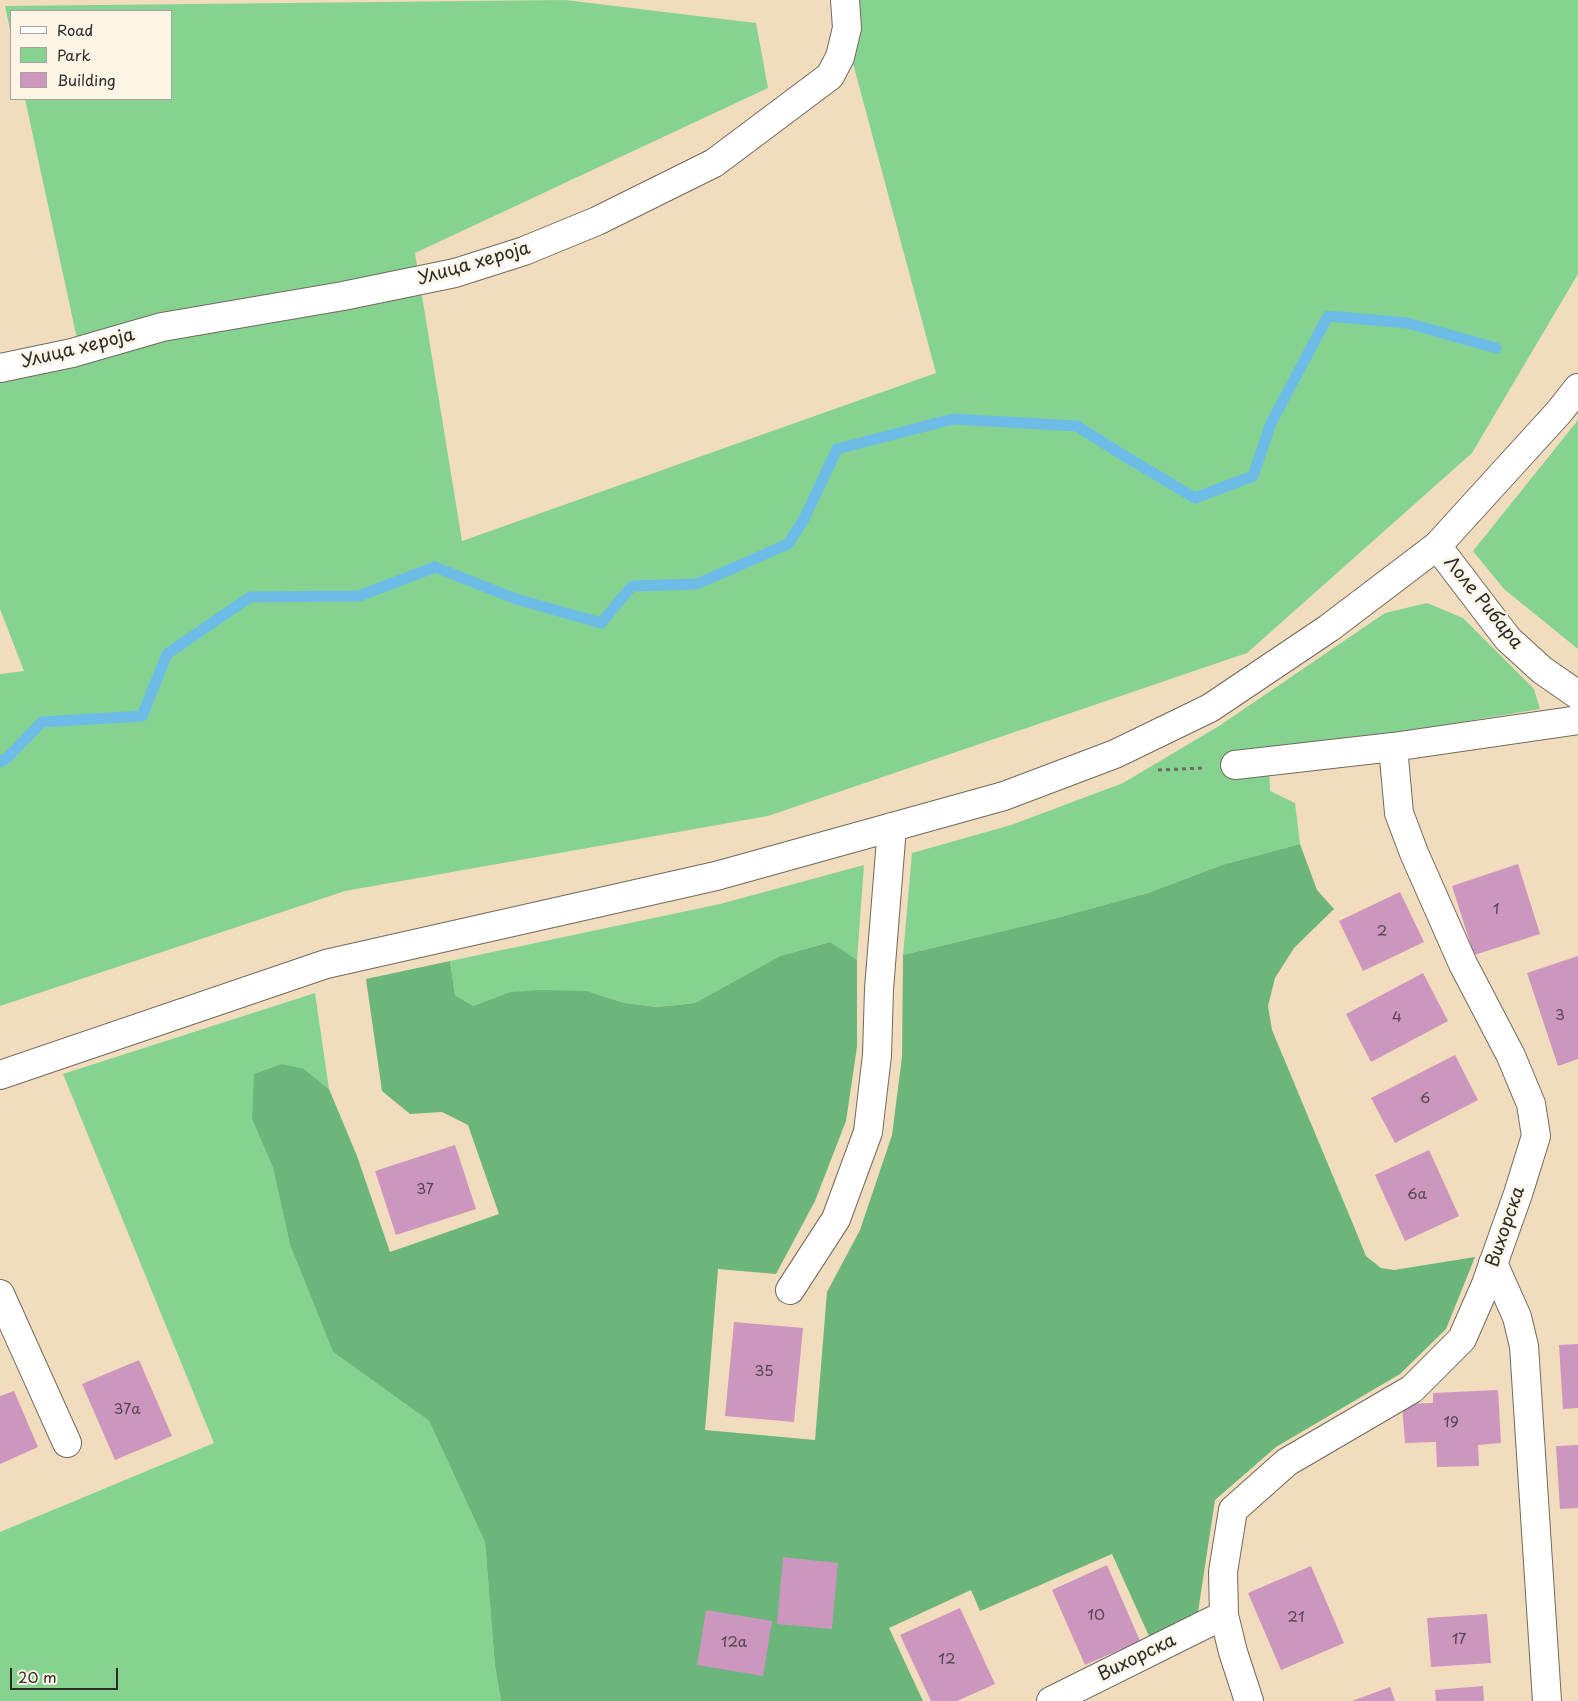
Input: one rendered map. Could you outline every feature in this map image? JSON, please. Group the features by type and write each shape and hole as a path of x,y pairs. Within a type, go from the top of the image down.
{"street":[{"name":"Улица хероја","path":"0,368 72,353 162,327 343,296 455,272 524,251 597,221 714,163 830,76 840,57 847,28 845,0"},
{"path":"0,1075 326,964 716,876 1004,796 1106,758 1210,708 1329,628 1437,546 1559,412 1578,388"},
{"name":"Лоле Рибара","path":"1437,546 1508,639 1542,670 1578,695"},
{"path":"1235,765 1393,747 1578,720"},
{"name":"Вихорска","path":"1249,1701 1233,1652 1224,1615 1223,1572 1233,1510 1287,1462 1412,1389 1462,1340 1493,1263 1518,1194 1536,1136 1531,1104 1511,1056 1463,964 1414,853 1399,813 1393,747"},
{"path":"790,1290 836,1219 868,1132 877,1055 879,990 892,827"},
{"path":"1493,1263 1517,1317 1524,1346 1547,1701"},
{"path":"0,1294 67,1443"},
{"name":"Вихорска","path":"1050,1701 1224,1615"}],"path":[{"path":"1156,770 1202,769 1235,765"}],"green space":[{"path":"565,0 756,23 768,88 415,253 462,541 936,373 836,0 1578,0 1578,274 1472,453 1247,653 768,816 345,891 0,1006 0,674 24,671 0,609 0,360 79,348 25,100 172,100 172,10 10,10 10,30 5,6"},
{"path":"1578,420 1578,649 1504,589 1473,551"},
{"path":"1427,603 1463,618 1534,689 1540,709 1269,754 1270,791 1295,803 1300,844 1222,865 1148,893 1053,919 903,955 912,853 1011,825 1123,783 1219,726 1385,613"},
{"path":"1300,844 1317,890 1334,909 1294,948 1275,978 1268,1006 1272,1030 1366,1256 1381,1268 1394,1270 1475,1257 1446,1329 1400,1374 1276,1447 1215,1500 1198,1612 1149,1636 1112,1554 980,1611 971,1590 889,1628 923,1701 501,1701 495,1666 485,1542 429,1421 333,1352 290,1245 273,1168 252,1119 254,1074 282,1064 304,1069 329,1089 357,1156 390,1252 499,1214 468,1125 442,1112 410,1114 382,1091 366,979 450,961 455,995 473,1006 510,992 542,990 587,991 624,1003 657,1007 695,1003 780,956 830,942 857,960 857,1047 846,1121 815,1201 776,1274 718,1269 705,1430 815,1440 827,1292 860,1230 892,1135 902,1057 903,955 1053,919 1148,893 1222,865"},
{"path":"864,865 857,960 829,942 780,956 695,1003 657,1007 624,1003 587,991 510,992 473,1006 455,995 450,961 720,904"},
{"path":"315,993 329,1089 304,1069 252,1119 273,1168 290,1245 333,1352 429,1421 485,1542 495,1666 501,1701 0,1701 0,1532 214,1443 63,1074"}],"building":[{"path":"1518,864 1540,934 1474,955 1452,886"},
{"path":"1400,892 1424,942 1363,971 1339,921"},
{"path":"1578,956 1578,1059 1558,1066 1527,973"},
{"path":"1423,973 1448,1021 1371,1062 1346,1014"},
{"path":"1455,1055 1478,1100 1395,1143 1371,1098"},
{"path":"455,1145 476,1209 396,1235 375,1171"},
{"path":"1429,1150 1459,1216 1405,1241 1375,1175"},
{"path":"734,1322 803,1328 794,1422 725,1416"},
{"path":"1578,1344 1578,1408 1563,1409 1559,1345"},
{"path":"139,1360 172,1436 115,1460 82,1384"},
{"path":"1498,1390 1501,1443 1478,1445 1479,1466 1437,1467 1436,1442 1405,1443 1402,1404 1433,1403 1433,1393"},
{"path":"14,1391 38,1447 0,1464 0,1396"},
{"path":"1578,1445 1578,1508 1560,1509 1556,1446"},
{"path":"783,1557 838,1563 832,1629 777,1624"},
{"path":"1107,1565 1140,1641 1085,1665 1052,1590"},
{"path":"1311,1566 1344,1643 1281,1670 1248,1593"},
{"path":"960,1608 995,1684 957,1701 931,1701 900,1635"},
{"path":"706,1610 772,1621 763,1676 697,1665"},
{"path":"1487,1614 1491,1663 1431,1667 1427,1618"},
{"path":"1483,1686 1484,1701 1436,1701 1435,1690"},
{"path":"1390,1687 1395,1701 1352,1701"}],"waterway":[{"path":"0,762 6,759 42,722 142,716 167,654 250,597 359,596 435,567 516,599 601,623 632,586 697,584 788,544 804,519 837,449 953,419 1077,426 1195,498 1253,476 1271,423 1328,316 1407,323 1496,348"}]}
